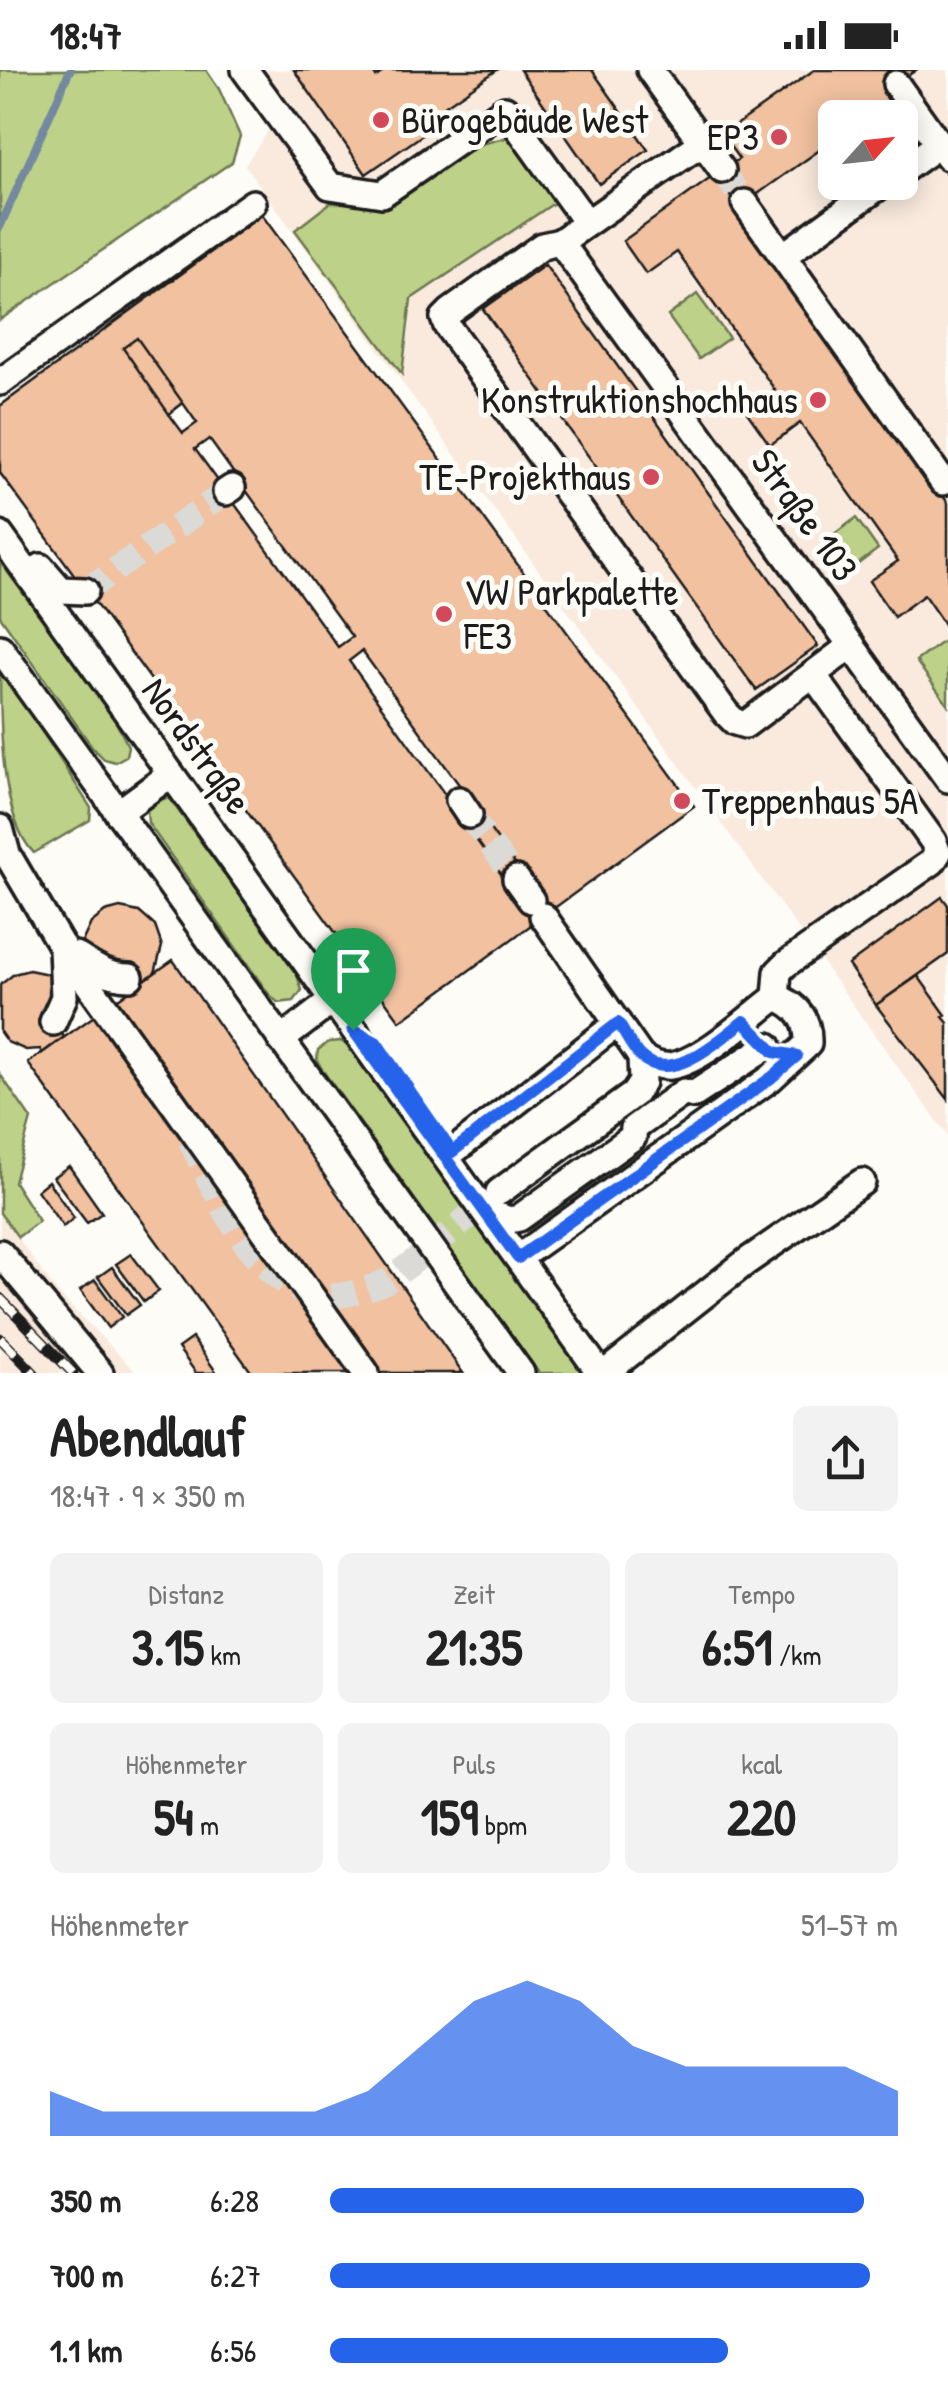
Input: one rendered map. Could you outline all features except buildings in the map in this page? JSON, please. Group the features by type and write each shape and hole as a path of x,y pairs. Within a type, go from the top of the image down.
{"street":[{"path":"245,70 330,186 382,194 505,109 586,222"},
{"path":"650,70 722,170"},
{"path":"896,84 944,150 918,163"},
{"path":"702,142 560,242 542,246 444,318 735,722 745,725 852,646"},
{"path":"782,256 861,200"},
{"path":"0,382 253,203"},
{"path":"745,203 944,482"},
{"name":"Straße 103","path":"560,242 948,779"},
{"path":"0,525 21,539 61,590 86,591"},
{"name":"Nordstraße","path":"0,535 353,1030 376,1042 464,1182 492,1202"},
{"path":"0,648 521,1373"},
{"path":"529,898 641,1057 657,1066 674,1066 692,1058 776,997 778,972 786,964 932,862 938,853 814,676"},
{"path":"118,813 171,774"},
{"path":"0,828 8,854 62,947 366,1373"},
{"path":"62,947 96,970 130,977"},
{"path":"52,1022 64,997 62,947"},
{"path":"518,1258 797,1056 808,1044 809,1030 794,1004 776,997"},
{"path":"281,1040 332,1000"},
{"path":"744,1021 774,1052 797,1056"},
{"path":"449,1155 618,1023"},
{"path":"492,1202 510,1220 518,1218 633,1138 634,1128 684,1092 692,1096 768,1046"},
{"path":"492,1202 634,1094 642,1082 641,1057"},
{"path":"492,1202 518,1258 602,1373 746,1262 862,1182"},
{"path":"0,1253 100,1373"}],"shaded area":[{"path":"228,70 948,70 948,1136 245,165 270,128"},
{"path":"0,1213 57,1292 137,1373 0,1373"}],"green space":[{"path":"0,70 206,70 240,136 232,162 0,320"},
{"path":"509,137 557,201 411,299 402,374 295,230 330,203 387,202 465,148"},
{"path":"697,294 729,338 699,359 668,316"},
{"path":"856,518 878,549 849,571 826,540"},
{"path":"0,562 111,712 128,746 126,756 115,762 104,759 93,748 0,616"},
{"path":"945,640 948,644 948,705 916,661"},
{"path":"0,666 91,808 90,820 34,853 14,817 8,793"},
{"path":"169,798 296,972 302,990 294,1001 278,1003 268,993 148,823 147,809 158,800"},
{"path":"341,1041 353,1050 584,1373 539,1373 323,1071 317,1060 318,1050 329,1042"},
{"path":"0,1074 31,1119 14,1182 39,1221 18,1237 0,1213"}],"waterway":[{"path":"0,227 70,70"}],"tunnel":[{"path":"722,170 745,203"},
{"path":"85,591 226,492"},
{"path":"469,815 516,879"},
{"path":"190,1140 233,1225 252,1252 273,1274 298,1289 326,1296 359,1291 388,1280 495,1195"}],"railway":[{"path":"0,1298 73,1373"},
{"path":"0,1338 34,1373"}],"place":[{"name":"Bürogebäude West","path":"381,120"},
{"name":"EP3","path":"779,137"},
{"name":"Konstruktionshochhaus","path":"818,400"},
{"name":"TE-Projekthaus","path":"651,477"},
{"name":"VW Parkpalette FE3","path":"444,614"},
{"name":"Treppenhaus 5A","path":"682,801"}],"route":[{"path":"744,1021 774,1052 797,1056 518,1258 353,1030 376,1042 452,1152 618,1023 641,1057 657,1066 674,1066 692,1058 744,1021"}]}
